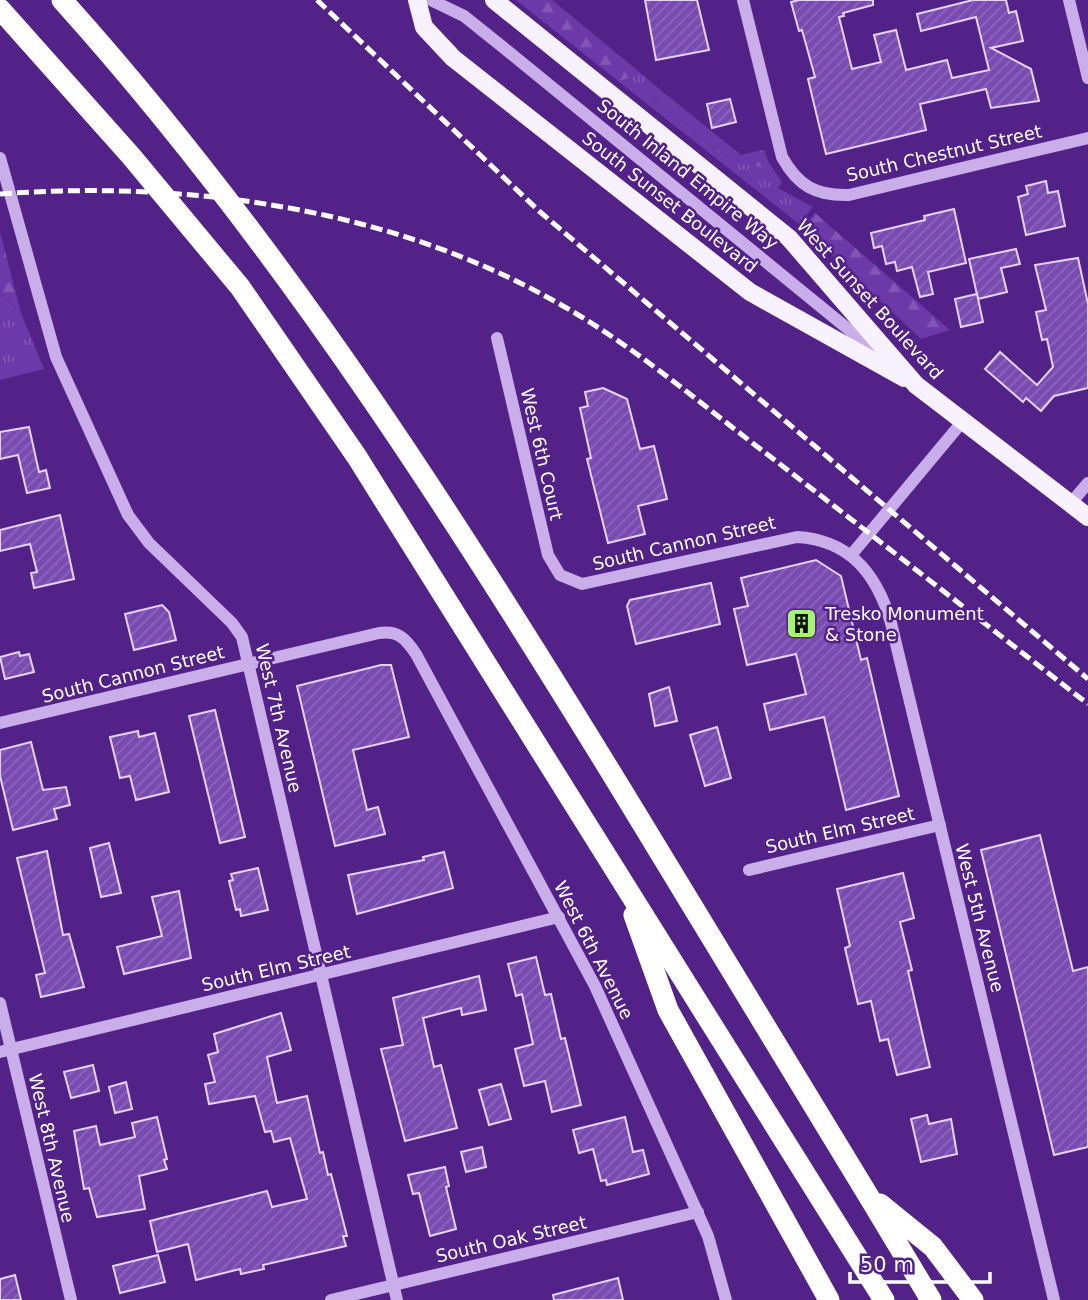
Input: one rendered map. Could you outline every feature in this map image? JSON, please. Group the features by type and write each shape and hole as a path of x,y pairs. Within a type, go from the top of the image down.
{"highway":[{"path":"62,0 172,130 276,265 433,487 536,648 931,1300"},
{"path":"0,9 240,287 357,457 884,1300"},
{"path":"619,873 668,1010 829,1300"},
{"path":"868,1194 933,1247 973,1300"}],"main road":[{"name":"South Sunset Boulevard","path":"417,0 422,22 436,42 453,58 750,292 916,384"},
{"name":"West Sunset Boulevard","path":"494,0 789,238 916,384 1088,517"}],"street":[{"name":"South Inland Empire Way","path":"431,0 464,16 916,384"},
{"name":"South Chestnut Street","path":"743,0 782,157 792,175 808,189 827,195 849,195 1088,138"},
{"path":"1069,0 1088,78"},
{"name":"West 7th Avenue","path":"0,159 51,344 119,498 149,543 236,627 248,664 397,1300"},
{"name":"West 6th Court","path":"497,338 548,555 560,575"},
{"path":"852,554 963,421"},
{"path":"1071,503 1088,483"},
{"name":"South Cannon Street","path":"560,575 582,584 797,537 820,539 852,554"},
{"name":"West 5th Avenue","path":"852,554 876,584 887,609 1054,1300"},
{"name":"South Cannon Street","path":"0,723 379,633 396,633"},
{"name":"West 6th Avenue","path":"396,633 416,654 595,986 712,1244 726,1300"},
{"name":"South Elm Street","path":"749,870 940,825"},
{"name":"South Elm Street","path":"6,1050 559,917"},
{"name":"West 8th Avenue","path":"0,1003 6,1050 71,1300"},
{"name":"South Oak Street","path":"331,1300 698,1213"}],"green space":[{"path":"516,0 552,0 637,70 630,78 618,81"},
{"path":"637,70 652,83 652,97 727,157 761,167 753,152 764,150 782,182 778,188 813,207 799,224 618,81 630,78"},
{"path":"652,83 741,155 753,152 762,167 740,164 727,157 652,97"},
{"path":"815,213 950,330 921,339 803,228"},
{"path":"0,232 21,313 0,294"},
{"path":"0,294 21,313 44,369 0,380"}],"building":[{"path":"645,0 697,0 709,50 656,60"},
{"path":"873,0 873,5 843,13 844,16 839,17 852,69 881,62 874,35 896,30 906,70 947,60 952,78 989,70 976,17 921,31 917,14 973,0 1006,0 1009,13 1016,11 1023,41 991,48 1031,69 1039,101 991,108 986,89 920,104 926,130 826,154 808,79 815,77 791,2"},
{"path":"730,99 736,122 712,128 707,104"},
{"path":"1046,181 1048,193 1058,191 1065,226 1026,235 1018,197 1028,194 1026,186"},
{"path":"954,209 966,263 928,272 933,294 920,297 912,267 897,271 895,262 886,264 882,246 874,248 871,233 925,220 924,216"},
{"path":"1016,249 1020,264 1001,268 1007,292 978,299 969,259"},
{"path":"1078,258 1088,304 1088,388 1054,396 1041,411 1026,398 1023,402 985,369 1000,352 1037,385 1053,367 1047,339 1042,340 1036,312 1046,310 1035,265"},
{"path":"977,294 983,322 961,327 955,299"},
{"path":"603,388 627,399 640,449 654,446 667,499 638,506 645,534 608,543 587,459 591,458 580,408 588,406 585,392"},
{"path":"29,427 39,472 46,470 50,488 27,493 18,455 0,459 0,432"},
{"path":"60,515 74,579 34,588 31,573 37,572 30,544 0,551 0,530"},
{"path":"816,560 841,576 861,660 867,658 899,796 846,810 824,717 770,730 764,704 806,694 796,654 747,665 734,609 748,606 741,578"},
{"path":"711,583 720,624 636,644 627,606 630,600"},
{"path":"162,605 169,612 176,640 134,650 125,614"},
{"path":"19,652 20,656 29,654 34,672 5,679 0,657"},
{"path":"381,665 391,665 409,737 353,750 367,810 378,807 385,834 335,846 297,686"},
{"path":"669,687 677,721 655,726 649,694"},
{"path":"215,710 245,837 220,843 189,716"},
{"path":"717,727 731,778 705,786 690,735"},
{"path":"138,731 139,737 155,733 169,792 136,800 130,776 120,778 110,737"},
{"path":"31,742 43,790 66,787 70,805 54,809 57,819 13,830 0,776 0,750"},
{"path":"1040,835 1073,971 1088,967 1088,1147 1054,1155 981,850"},
{"path":"109,843 121,893 101,897 90,848"},
{"path":"47,851 63,935 69,934 84,987 41,997 36,975 45,973 17,858"},
{"path":"444,852 453,888 357,914 348,875 424,860 423,857"},
{"path":"258,868 268,910 241,916 240,909 236,910 229,881 233,880 231,874"},
{"path":"903,873 914,918 900,922 930,1067 897,1075 888,1039 880,1041 871,1001 858,1004 845,948 850,946 837,889"},
{"path":"179,891 191,958 124,974 117,947 162,936 152,897"},
{"path":"536,957 545,995 551,994 561,1039 565,1038 581,1105 552,1112 545,1081 524,1086 515,1049 533,1044 522,994 516,996 508,964"},
{"path":"479,976 486,1010 462,1015 461,1008 423,1018 434,1067 441,1065 457,1128 405,1141 381,1049 403,1045 393,998"},
{"path":"281,1013 291,1050 267,1057 277,1103 307,1096 320,1153 323,1152 328,1175 331,1174 347,1236 343,1236 346,1246 263,1265 264,1269 241,1274 240,1269 196,1280 188,1244 157,1252 150,1221 267,1191 272,1207 307,1199 290,1138 274,1142 271,1131 265,1132 255,1096 209,1104 205,1084 215,1082 208,1055 218,1052 214,1034"},
{"path":"93,1065 99,1091 71,1098 64,1072"},
{"path":"126,1082 132,1109 115,1113 109,1087"},
{"path":"501,1084 511,1119 489,1125 479,1090"},
{"path":"927,1115 929,1124 951,1119 957,1154 921,1162 911,1119"},
{"path":"157,1117 167,1169 139,1176 145,1209 97,1217 89,1188 84,1189 74,1131 96,1126 100,1145 135,1137 132,1123"},
{"path":"625,1117 633,1152 643,1150 649,1174 607,1185 606,1180 601,1181 593,1149 579,1153 573,1130"},
{"path":"482,1147 486,1167 466,1172 461,1152"},
{"path":"445,1167 449,1186 446,1187 456,1229 430,1236 419,1193 413,1194 408,1175"},
{"path":"158,1255 165,1282 120,1293 113,1266"},
{"path":"15,1275 21,1300 0,1300 0,1279"},
{"path":"618,1278 623,1300 554,1300 553,1295"}],"railway":[{"path":"317,0 539,211 1088,679"},
{"path":"0,194 143,192 215,197 357,223 426,244 492,270 556,302 610,335 688,392 1088,704"}],"place":[{"name":"Tresko Monument & Stone","path":"802,623"}]}
